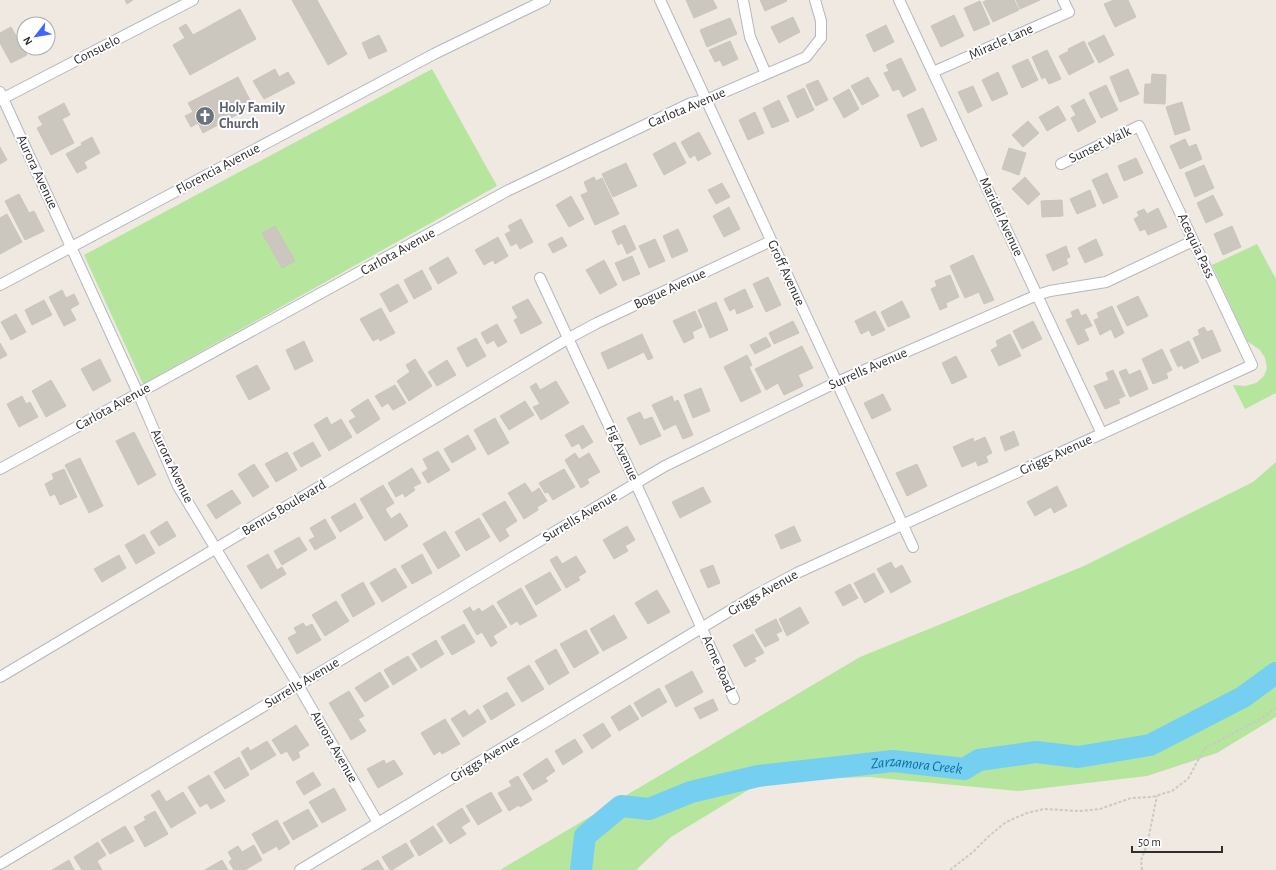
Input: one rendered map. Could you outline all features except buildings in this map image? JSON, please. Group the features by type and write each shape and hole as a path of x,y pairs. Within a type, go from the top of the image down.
{"street":[{"name":"Consuelo","path":"1,97 193,0"},
{"name":"Florencia Avenue","path":"0,285 434,54 545,0"},
{"name":"Groff Avenue","path":"660,0 913,547"},
{"path":"743,0 750,36 766,74"},
{"name":"Carlota Avenue","path":"0,469 507,191 691,103 706,100 806,57 821,38 822,21 815,0"},
{"name":"Maridel Avenue","path":"899,0 1102,434"},
{"name":"Miracle Lane","path":"933,72 1069,12 1063,0"},
{"name":"Aurora Avenue","path":"1,97 72,247 178,486 298,685 378,823"},
{"name":"Sunset Walk","path":"1061,164 1139,126"},
{"name":"Acequia Pass","path":"1139,126 1252,365"},
{"name":"Bogue Avenue","path":"569,338 597,323 771,241"},
{"name":"Surrells Avenue","path":"0,864 665,466 837,382 1037,295 1050,291 1106,282 1193,241"},
{"name":"Fig Avenue","path":"540,278 702,629"},
{"name":"Benrus Boulevard","path":"0,677 569,338"},
{"name":"Griggs Avenue","path":"300,870 702,629 756,595 797,573 1252,365"},
{"name":"Acme Road","path":"702,629 734,699"}],"path":[{"path":"950,870 973,852 1006,822 1027,813 1044,809 1079,811 1100,809 1130,798 1157,795 1172,791 1188,779 1204,749 1262,718 1276,708"},
{"path":"1142,870 1141,860 1148,845 1157,795"}],"green space":[{"path":"432,69 497,186 143,384 84,255"},
{"path":"1257,244 1276,279 1276,393 1245,409 1233,385 1245,386 1256,383 1264,376 1267,368 1265,358 1260,350 1247,341 1212,265"},
{"path":"1276,462 1276,717 1217,753 1147,776 1019,791 869,777 763,781 671,837 636,870 500,870 860,657 1084,566 1253,482"}],"waterway":[{"name":"Zarzamora Creek","path":"581,870 585,836 621,806 649,809 691,792 758,776 893,761 964,769 979,760 1036,752 1078,757 1150,745 1243,697 1276,673"}],"place":[{"name":"Holy Family Church","path":"205,116"}]}
